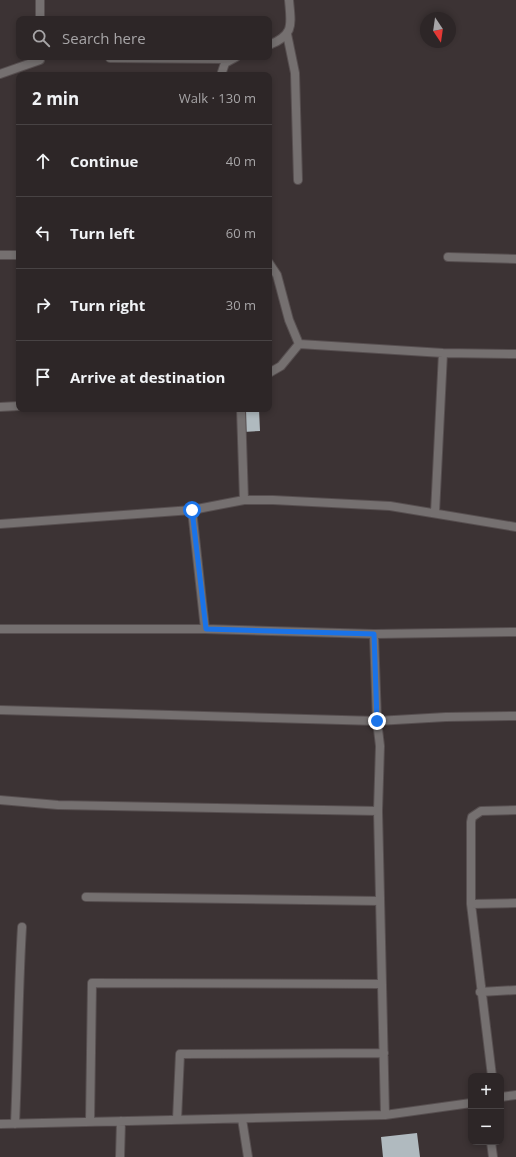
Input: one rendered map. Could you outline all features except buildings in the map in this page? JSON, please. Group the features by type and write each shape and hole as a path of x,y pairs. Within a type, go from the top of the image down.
{"street":[{"path":"40,0 40,16"},
{"path":"272,44 287,34 292,24 289,0"},
{"path":"287,34 295,73 298,180"},
{"path":"0,74 40,60"},
{"path":"222,72 225,63 230,60"},
{"path":"0,255 16,255"},
{"path":"448,258 516,259"},
{"path":"272,268 277,275 289,320 299,344"},
{"path":"299,344 443,353 516,354"},
{"path":"272,371 281,366 299,344"},
{"path":"434,513 443,353"},
{"path":"0,407 16,406"},
{"path":"241,412 244,500"},
{"path":"0,524 192,510 244,500 273,500 390,506 516,527"},
{"path":"192,510 206,629"},
{"path":"0,629 206,629 374,634 516,632"},
{"path":"374,634 377,721 380,746 378,811 385,1115"},
{"path":"0,710 112,715 377,721 446,717 516,716"},
{"path":"0,800 58,805 378,811"},
{"path":"492,1073 480,992 471,904 472,817 481,811 516,810"},
{"path":"86,897 380,901"},
{"path":"471,904 516,903"},
{"path":"15,1124 18,1054 18,991 22,926"},
{"path":"90,1122 92,983 382,984"},
{"path":"480,992 516,990"},
{"path":"177,1120 180,1054 384,1053"},
{"path":"504,1097 516,1095"},
{"path":"0,1124 385,1115 468,1103"},
{"path":"242,1119 248,1157"},
{"path":"120,1157 121,1121"},
{"path":"491,1145 493,1157"}],"route":[{"path":"192,510 206,629 374,634 377,721"}]}
